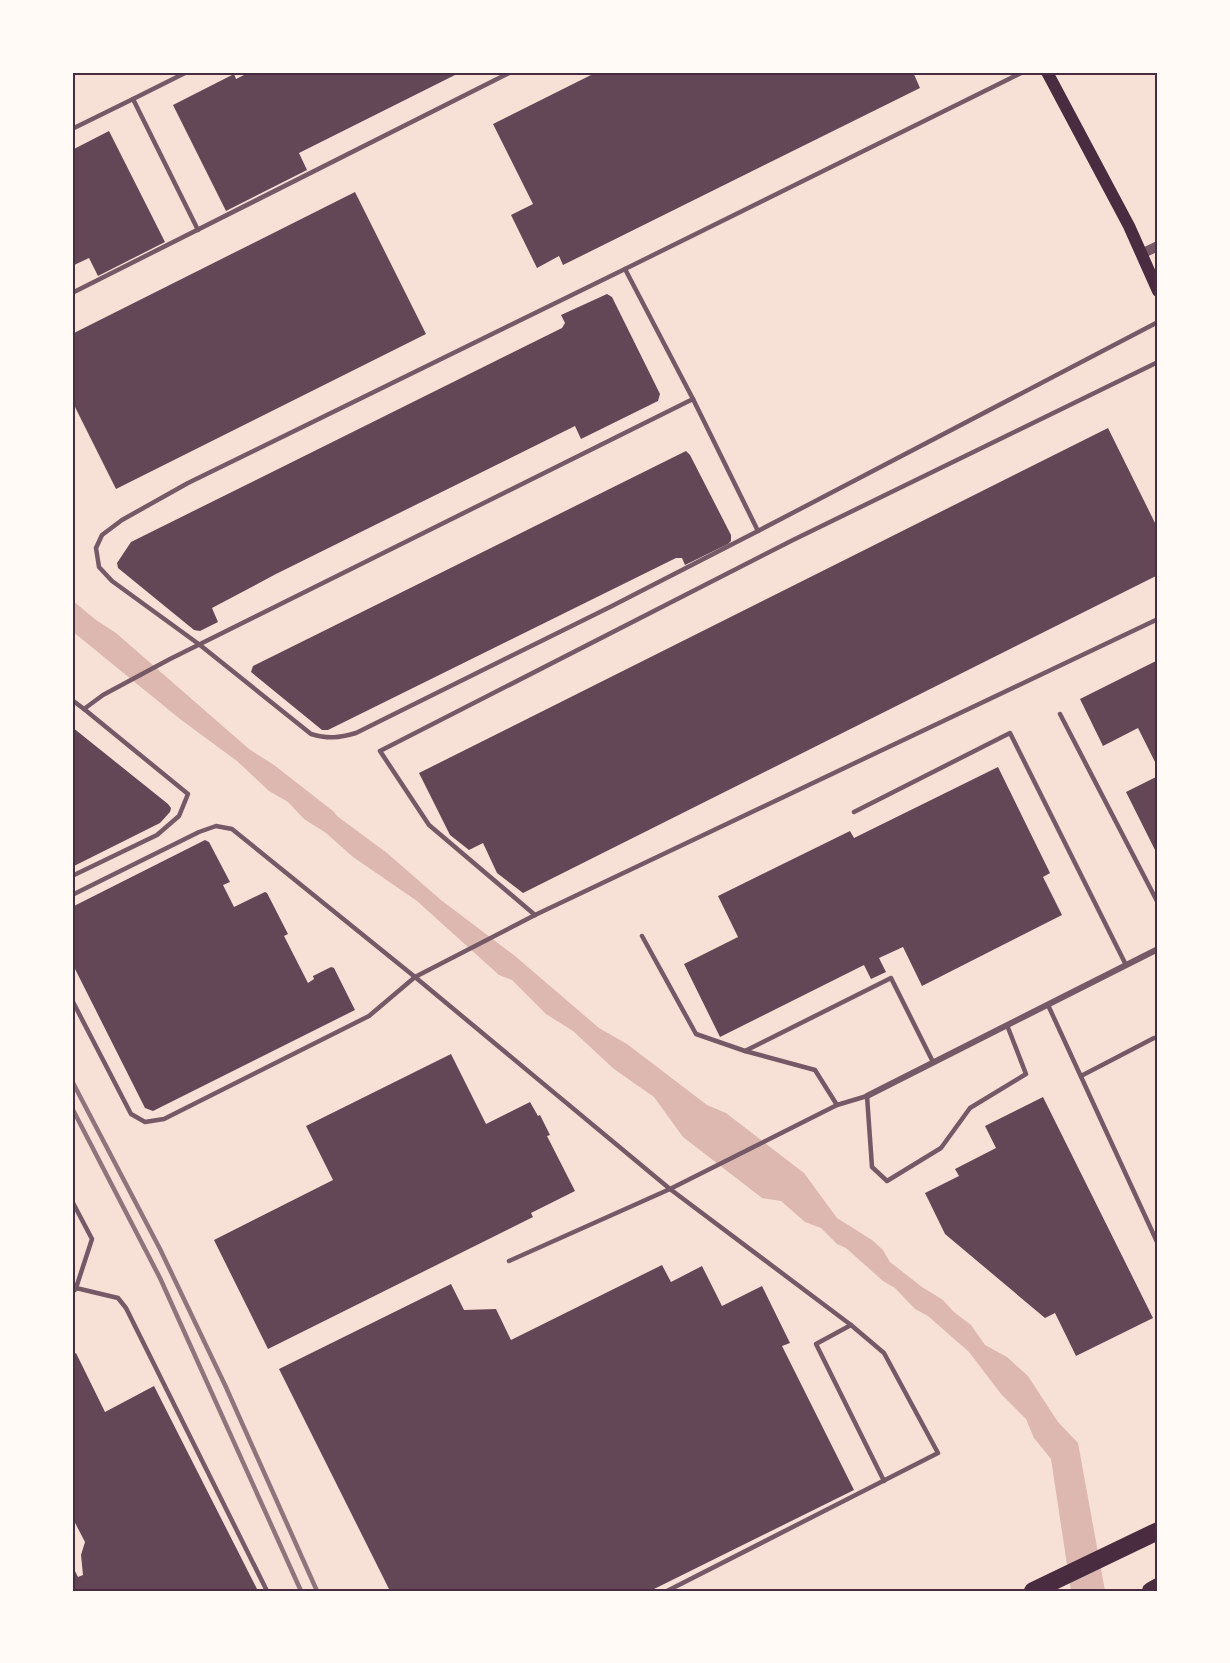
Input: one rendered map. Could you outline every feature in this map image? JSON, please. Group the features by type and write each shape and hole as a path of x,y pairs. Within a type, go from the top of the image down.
{"highway":[{"path":"1033,1591 1158,1531"},
{"path":"1151,1591 1158,1587"}],"main road":[{"path":"1047,72 1129,226 1158,291"}],"street":[{"path":"1141,254 1158,246"},
{"path":"867,1096 1158,949"}],"lane":[{"path":"72,129 187,72"},
{"path":"72,293 511,72"},
{"path":"1023,72 188,483 122,520 102,535 96,548 99,567 112,581 200,645 311,734 326,739 340,738 356,733 494,665 758,531 1158,322"},
{"path":"133,99 198,230"},
{"path":"625,269 758,531"},
{"path":"535,915 429,825 380,751 794,540 1158,362"},
{"path":"84,709 104,695 170,659 693,399"},
{"path":"72,1000 131,1114 145,1122 164,1119 369,1016 415,977 518,923 1158,619"},
{"path":"72,700 188,794 179,816 157,835 72,876"},
{"path":"1060,714 1158,903"},
{"path":"854,812 1010,734 1126,965"},
{"path":"72,895 199,832 216,826 232,829 415,977 670,1189 851,1325 884,1353 938,1453 668,1591"},
{"path":"1152,891 1158,888"},
{"path":"642,936 696,1034 745,1051 815,1070 837,1105"},
{"path":"745,1051 891,978 933,1062"},
{"path":"1048,1005 1158,1244"},
{"path":"508,1261 670,1189 837,1105 867,1096 872,1167 887,1181 941,1148 969,1108 1026,1074 1007,1025"},
{"path":"1081,1076 1154,1038"},
{"path":"72,1201 92,1239 74,1289 117,1298 126,1308 267,1591"},
{"path":"851,1325 816,1344 884,1480"}],"shaded area":[{"path":"72,600 116,633 249,749 274,765 387,853 441,900 515,956 599,1028 627,1044 707,1105 726,1113 804,1173 837,1218 872,1240 883,1250 890,1262 943,1300 971,1325 985,1345 1007,1357 1028,1376 1058,1422 1078,1443 1105,1591 1071,1591 1051,1459 1034,1438 1026,1419 1001,1394 969,1352 928,1316 915,1309 895,1288 883,1281 846,1248 837,1244 821,1228 805,1222 781,1201 762,1198 683,1137 654,1097 614,1069 573,1031 546,1014 512,980 499,975 417,901 353,857 326,833 304,819 288,802 269,791 237,761 180,719 72,631"}],"building":[{"path":"250,72 461,72 299,153 307,170 226,211 173,105 234,74 236,79"},
{"path":"597,72 913,72 920,88 563,265 559,256 537,268 511,215 533,204 493,124"},
{"path":"109,131 165,242 98,276 89,258 72,266 72,150"},
{"path":"355,192 426,334 116,489 72,401 72,334"},
{"path":"607,294 612,297 660,394 658,401 581,439 575,426 276,574 212,608 218,622 200,631 194,630 118,568 117,563 131,542 562,328 565,323 561,315"},
{"path":"1108,428 1158,529 1158,575 523,893 497,873 483,843 469,850 450,835 419,773"},
{"path":"686,451 731,535 731,541 728,544 685,565 682,558 676,558 328,730 322,730 251,672 253,666"},
{"path":"1158,660 1158,768 1138,728 1103,746 1080,699"},
{"path":"72,727 171,808 160,823 72,867"},
{"path":"998,767 1050,873 1043,877 1062,915 922,986 903,947 879,958 886,972 871,979 864,965 720,1037 684,964 738,937 718,896 850,831 854,838"},
{"path":"1158,776 1158,856 1126,792"},
{"path":"205,840 209,842 230,882 223,885 234,907 267,893 288,934 284,936 308,983 314,979 313,976 331,967 334,968 355,1010 153,1111 145,1108 72,963 72,907"},
{"path":"451,1054 486,1124 530,1102 538,1116 540,1115 550,1135 547,1136 575,1191 531,1213 533,1217 268,1349 214,1240 333,1180 306,1126"},
{"path":"1043,1097 1153,1318 1076,1356 1055,1313 1045,1318 945,1234 925,1193 959,1176 955,1169 996,1148 985,1126"},
{"path":"662,1265 671,1282 702,1266 722,1306 762,1286 790,1343 782,1346 854,1490 650,1591 390,1591 279,1369 451,1284 464,1310 496,1309 511,1340"},
{"path":"76,1353 105,1412 154,1386 258,1591 72,1591 72,1565 78,1577 83,1575 81,1555 85,1542 72,1517 72,1355"}],"railway":[{"path":"72,1081 160,1249 225,1385 317,1591"},
{"path":"72,1108 160,1278 301,1591"}]}
